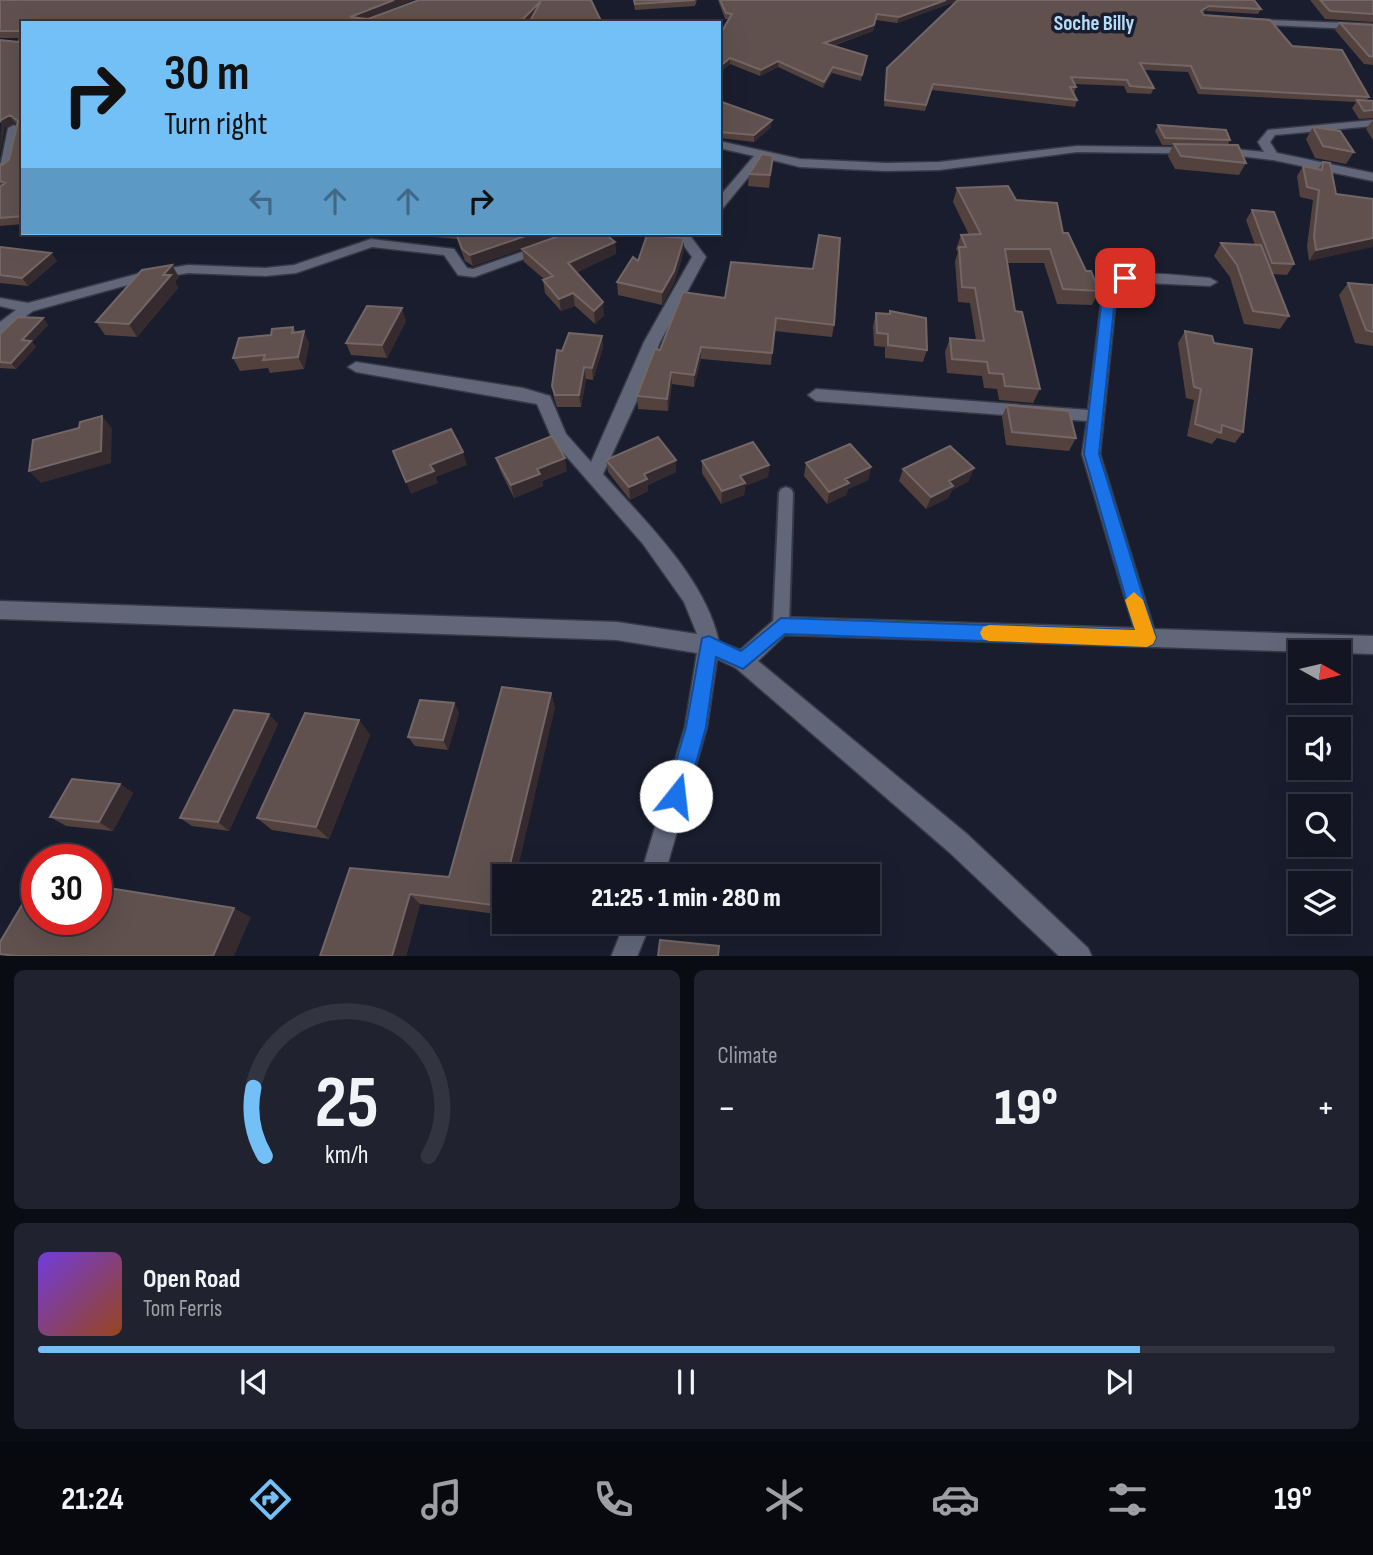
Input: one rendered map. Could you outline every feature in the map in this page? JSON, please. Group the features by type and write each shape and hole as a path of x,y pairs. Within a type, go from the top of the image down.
{"street":[{"path":"1235,20 1373,27"},
{"path":"1273,156 1264,142 1272,132 1373,123"},
{"path":"0,128 18,128 6,167"},
{"path":"721,145 760,156 824,166 887,167 939,166 1077,149 1182,149 1273,156 1373,177"},
{"path":"721,203 760,156"},
{"path":"0,329 28,308 167,271 222,269 265,272 296,269 371,243 433,247 449,253 463,272 474,273 582,235"},
{"path":"593,477 631,396 652,342 699,257 687,235"},
{"path":"1147,638 1091,454 1110,288 1113,283 1125,278 1210,282"},
{"path":"0,302 28,308"},
{"path":"356,367 542,399 559,437 650,539 691,596 705,623 709,644 696,727 656,864"},
{"path":"816,395 1096,416"},
{"path":"0,610 617,631 663,634 709,644 743,661 958,843 1078,956"},
{"path":"743,661 781,626 1373,645"},
{"path":"624,956 633,934"}],"lane":[{"path":"781,626 786,492"}],"building":[{"path":"0,0 394,0 350,17 368,19 419,0 591,0 601,21 530,21 541,1 521,21 21,21 21,31 0,31"},
{"path":"634,0 695,0 635,4"},
{"path":"720,0 946,0 899,17 877,14 874,25 824,43 867,56 862,75 833,67 824,82 778,61 761,70 730,58 721,65 721,33 732,14 726,13"},
{"path":"958,0 1254,0 1261,9 1209,6 1201,11 1204,15 1270,20 1292,46 1342,50 1369,97 1201,88 1191,66 1140,63 1154,88 1130,86 1127,80 1071,77 1076,87 1070,87 1077,100 933,84 926,105 885,100 887,68"},
{"path":"1320,0 1373,0 1373,14 1330,11"},
{"path":"1340,23 1373,25 1373,57 1369,56"},
{"path":"21,31 21,216 0,218 0,187 5,183 0,181 0,164 9,160 18,121 10,115 0,122 0,40 19,42"},
{"path":"1357,100 1373,101 1373,110 1364,111"},
{"path":"721,102 772,120 754,135 721,132"},
{"path":"1158,125 1226,130 1230,140 1165,138"},
{"path":"1313,127 1340,131 1354,152 1323,146"},
{"path":"1174,144 1238,145 1246,163 1181,156"},
{"path":"762,154 773,156 770,175 749,174"},
{"path":"1323,162 1330,163 1336,194 1373,199 1373,238 1316,250 1314,236 1319,190 1307,187 1303,166 1322,170"},
{"path":"1008,186 1016,200 1057,203 1063,233 1068,233 1086,271 1091,271 1099,291 1063,289 1050,249 1005,249 1015,311 1022,312 1040,389 1005,386 1003,374 989,373 987,362 952,359 950,338 984,341 975,288 962,287 959,247 966,247 961,235 981,234 957,188"},
{"path":"1252,210 1274,212 1294,264 1272,263"},
{"path":"457,235 528,235 470,255 462,249"},
{"path":"561,235 606,235 615,242 568,263 603,302 594,311 573,293 559,299 543,280 553,276 522,249"},
{"path":"647,235 684,238 674,271 662,292 617,282 633,257 638,261"},
{"path":"819,235 840,238 834,325 776,318 772,353 701,347 694,375 671,372 667,399 637,396 655,349 660,350 683,292 725,298 731,262 813,269"},
{"path":"1221,243 1261,245 1289,316 1253,311 1237,265"},
{"path":"0,247 51,253 22,278 0,275"},
{"path":"172,265 163,275 171,275 129,324 96,322 142,270"},
{"path":"1348,283 1373,285 1373,332 1366,330"},
{"path":"367,306 402,308 382,345 346,343"},
{"path":"890,311 926,318 927,350 888,345 888,334 877,333 876,313 890,314"},
{"path":"18,317 43,318 22,340 31,341 11,363 0,362 0,334"},
{"path":"293,327 292,333 304,331 298,357 263,360 265,355 233,358 239,338 271,335 272,329"},
{"path":"1185,331 1212,336 1214,343 1252,349 1243,432 1222,425 1221,433 1195,424 1201,389 1194,387"},
{"path":"569,333 602,336 592,368 584,367 579,395 555,395 552,386 557,350 562,351"},
{"path":"1007,405 1069,411 1076,438 1012,432"},
{"path":"102,416 101,451 29,471 33,440 79,428 80,422"},
{"path":"451,429 463,452 430,465 434,471 406,482 393,451"},
{"path":"552,436 565,458 537,469 540,474 511,485 496,458"},
{"path":"658,437 676,460 644,474 647,479 629,487 606,460"},
{"path":"753,442 769,465 740,476 745,483 722,491 702,461"},
{"path":"850,444 871,467 845,479 849,483 829,492 806,463"},
{"path":"950,446 974,468 949,481 953,486 931,497 903,469"},
{"path":"502,687 551,693 510,864 492,864 492,905 410,894 392,956 320,956 350,868 449,877"},
{"path":"420,700 454,703 443,740 408,737"},
{"path":"234,710 269,714 218,822 180,818"},
{"path":"305,713 359,720 316,827 257,818"},
{"path":"72,779 120,784 99,822 50,817"},
{"path":"112,889 234,908 213,956 16,956 0,954 0,942 21,907 21,935 112,935"},
{"path":"660,940 719,946 718,956 658,956"}],"slow traffic":[{"path":"989,633 1147,638 1134,600"}],"district":[{"name":"Soche Billy","path":"1094,23"}],"route":[{"path":"676,796 696,727 709,644 743,661 781,626 1147,638 1114,539 1091,454 1110,288 1117,280 1125,278"}]}
